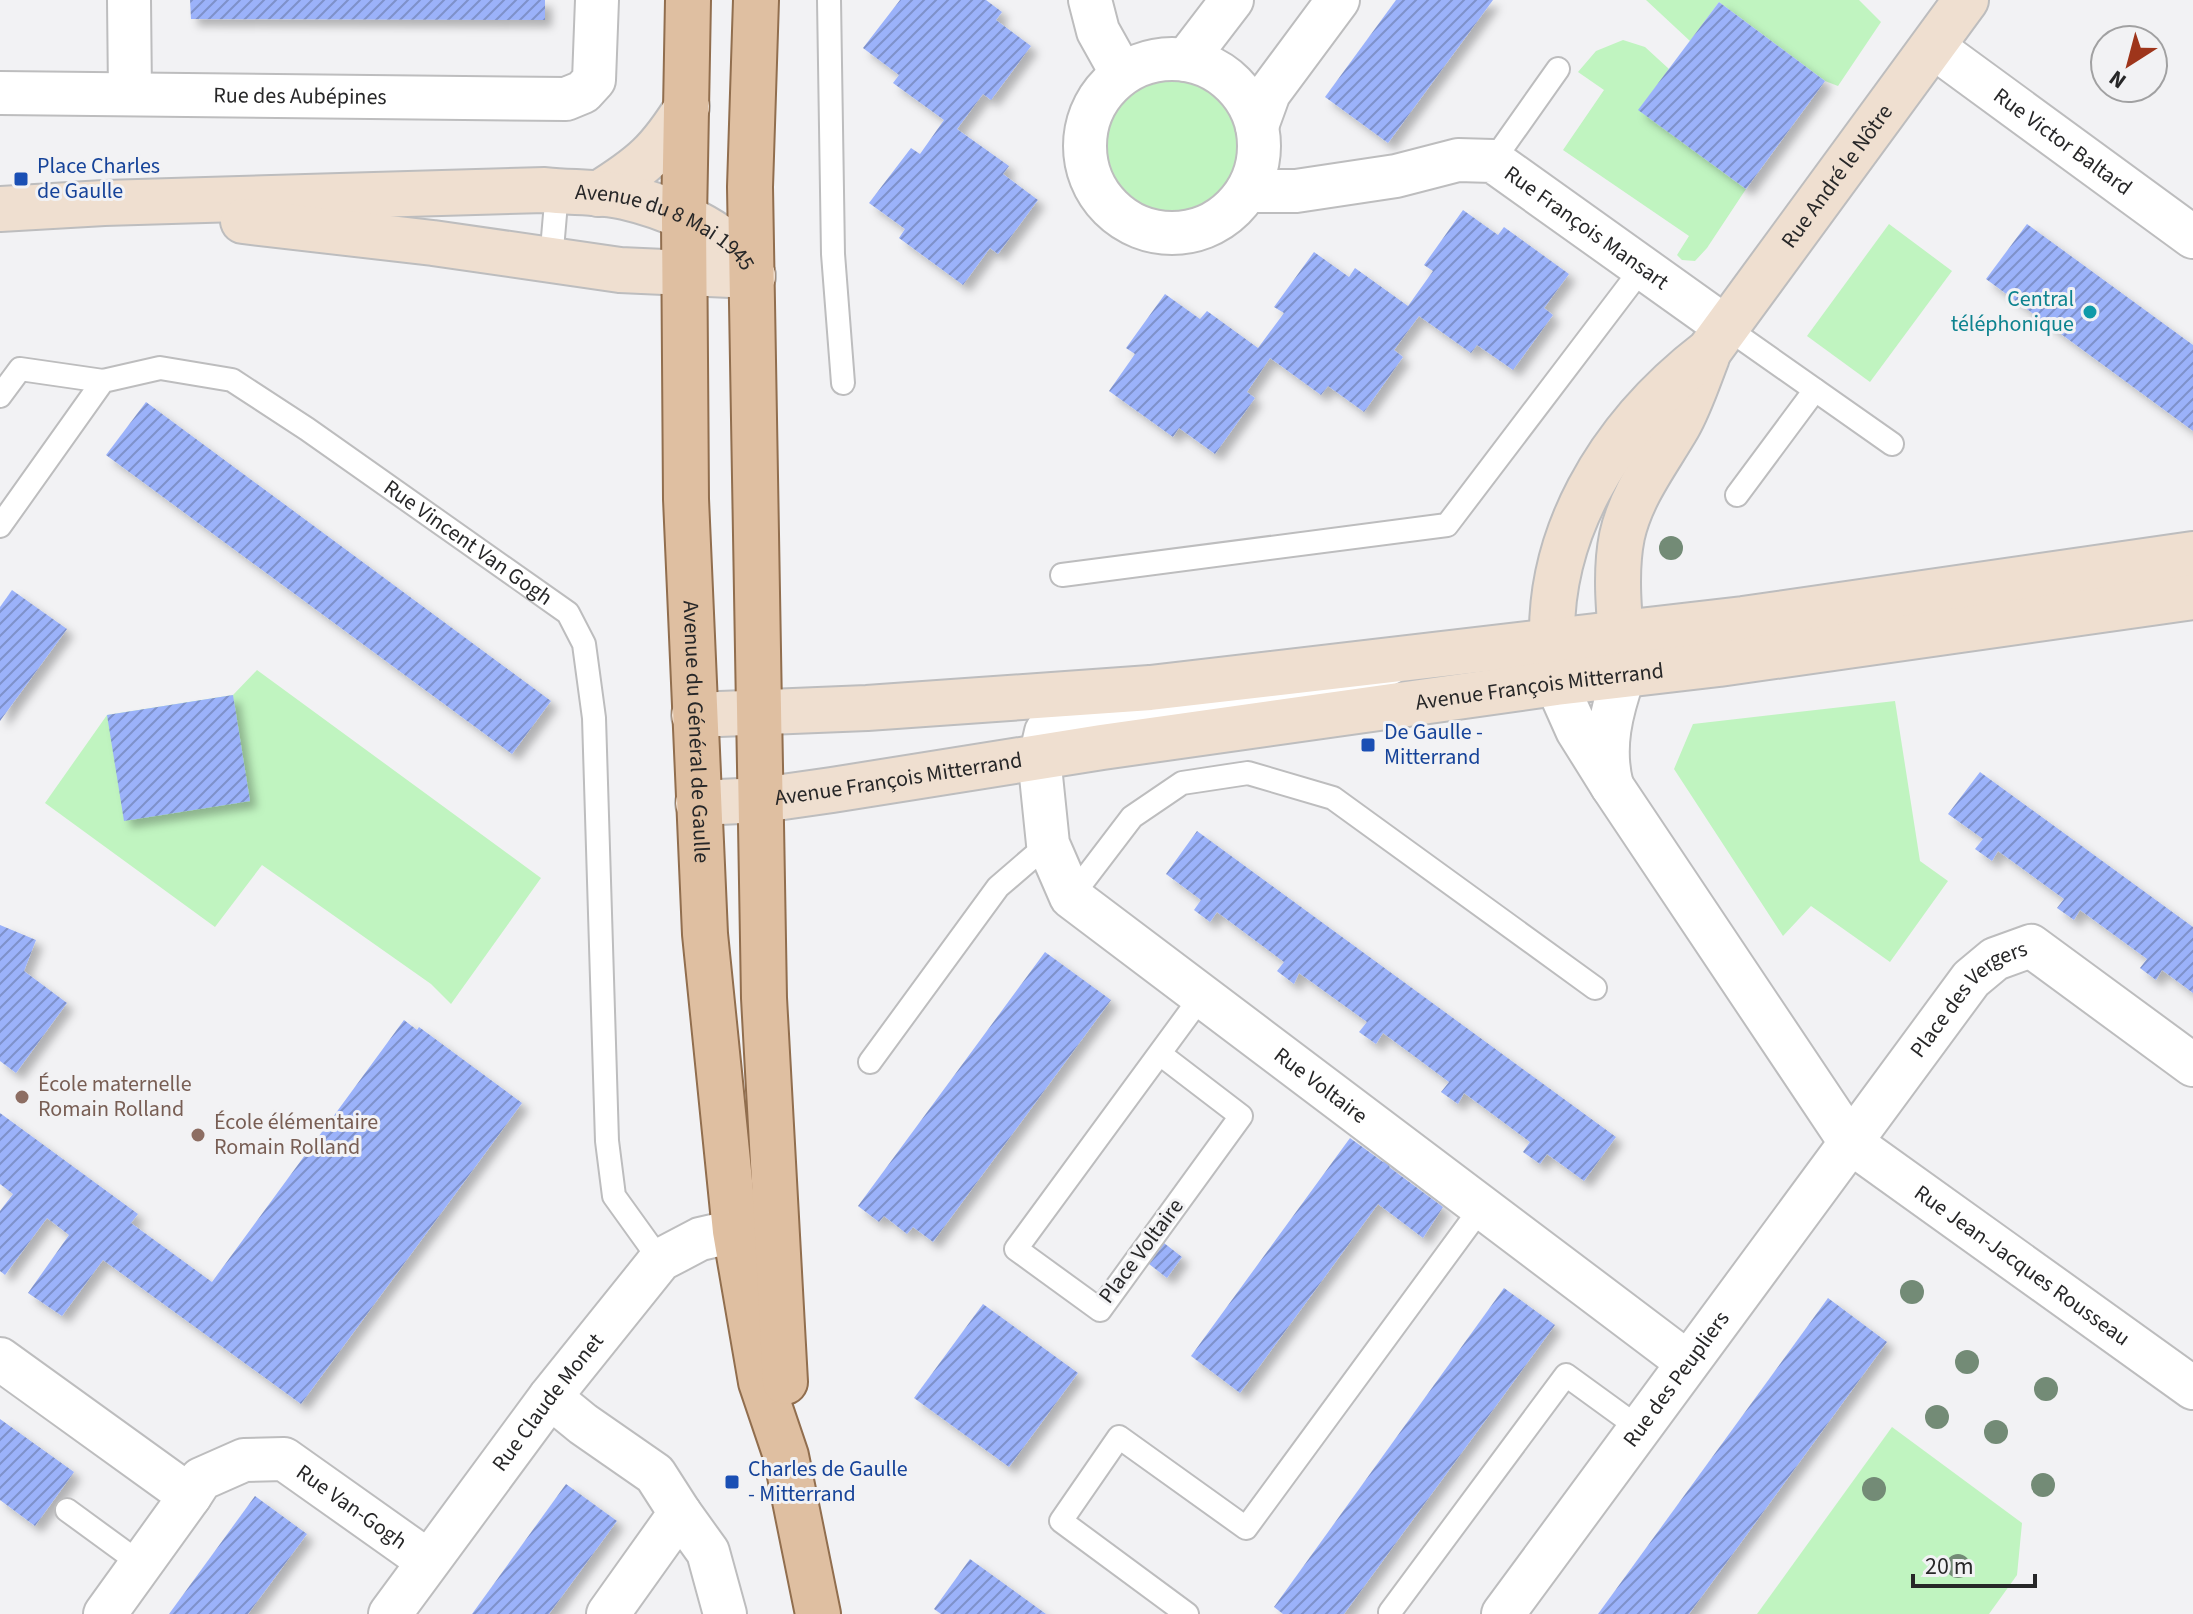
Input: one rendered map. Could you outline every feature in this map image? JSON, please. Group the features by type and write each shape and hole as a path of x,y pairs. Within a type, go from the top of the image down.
{"main road":[{"name":"Avenue du Général de Gaulle","path":"688,0 684,219 686,499 706,949 735,1231 761,1382 786,1456 818,1614"},
{"name":"Avenue du Général de Gaulle","path":"756,0 750,187 764,998 778,1229 786,1456"}],"street":[{"path":"129,0 130,93"},
{"name":"Rue des Aubépines","path":"0,93 566,99 583,92 594,80 597,0"},
{"path":"1090,0 1098,31 1122,74"},
{"path":"1186,60 1232,0"},
{"path":"1257,126 1269,93 1338,0"},
{"name":"Rue André le Nôtre","path":"1622,653 1620,555 1627,519 1637,495 1680,423 1718,340 1966,0"},
{"name":"Rue Victor Baltard","path":"1932,46 2193,237"},
{"path":"1186,60 1203,64 1232,82 1252,109 1257,126 1258,159 1247,191 1223,216 1192,230 1159,231 1142,227 1119,214 1101,196 1093,182 1085,148 1091,115 1098,99 1122,74 1152,61 1186,60"},
{"path":"577,192 638,169 687,107"},
{"name":"Rue François Mansart","path":"1247,191 1296,191 1396,176 1458,160 1493,161 1643,267 1718,340"},
{"name":"Avenue du 8 Mai 1945","path":"0,209 104,203 577,192 625,197 684,219 716,235 742,256 753,276"},
{"name":"Avenue du 8 Mai 1945","path":"104,203 433,243 620,270 753,276"},
{"name":"Rue André le Nôtre","path":"1553,662 1552,606 1559,565 1586,492 1616,445 1651,402 1718,340"},
{"name":"Avenue François Mitterrand","path":"698,803 762,800 1040,758 1553,662 1622,653 1758,617 2193,554"},
{"name":"Avenue François Mitterrand","path":"1622,653 1719,664 2193,597"},
{"path":"1612,786 1607,765 1607,741 1622,653"},
{"path":"1040,758 1046,732 1059,722 1337,690 1399,659"},
{"name":"Avenue François Mitterrand","path":"694,715 760,714 1150,688 1399,659 1553,662"},
{"path":"1553,662 1577,730 1850,1142"},
{"name":"Rue Voltaire","path":"1040,758 1048,844 1071,897 1687,1362"},
{"name":"Place des Vergers","path":"1850,1142 1971,979 1995,959 2031,946 2193,1065"},
{"name":"Rue des Peupliers","path":"1503,1614 1850,1142"},
{"name":"Rue Jean-Jacques Rousseau","path":"1850,1142 2193,1388"},
{"name":"Rue Claude Monet","path":"390,1614 550,1397 660,1260 700,1239 735,1231 778,1229"},
{"path":"0,1359 190,1496"},
{"path":"550,1397 655,1474 708,1552 725,1614"},
{"name":"Rue Van-Gogh","path":"105,1614 201,1479 244,1460 284,1459 428,1561"},
{"path":"608,1614 680,1513"}],"lane":[{"path":"829,0 833,254 843,383"},
{"path":"1493,161 1558,69"},
{"path":"551,261 577,192"},
{"path":"1062,575 1447,525 1643,267"},
{"path":"1718,340 1815,390 1892,444"},
{"name":"Rue Vincent Van Gogh","path":"103,381 160,368 232,380 307,429 568,613 584,644 594,718 607,1141 614,1196 660,1260"},
{"path":"0,396 20,369 103,381 0,526"},
{"path":"1737,495 1815,390"},
{"path":"1071,897 1132,817 1182,783 1248,773 1333,798 1595,988"},
{"path":"870,1062 998,887 1048,844"},
{"name":"Place Voltaire","path":"1160,1054 1241,1116 1100,1310 1016,1249 1201,997"},
{"path":"1187,1614 1061,1521 1119,1437 1246,1528 1481,1208"},
{"path":"1390,1612 1566,1375 1639,1428"},
{"path":"67,1510 141,1564"}],"green space":[{"path":"1646,0 1859,0 1881,22 1838,86 1825,81 1719,2 1690,41"},
{"path":"1623,40 1645,47 1669,69 1639,110 1746,189 1695,261 1682,260 1677,255 1689,236 1563,150 1604,90 1578,72 1596,51"},
{"path":"1172,59 1205,66 1233,85 1252,113 1259,146 1252,179 1233,207 1205,226 1172,233 1139,226 1111,207 1092,179 1085,146 1092,113 1111,85 1139,66"},
{"path":"1889,224 1952,271 1870,382 1807,336"},
{"path":"257,670 541,878 451,1004 431,984 262,865 215,927 45,803 107,715 233,695"},
{"path":"1895,701 1920,861 1948,881 1890,962 1811,906 1783,936 1674,769 1693,724"},
{"path":"1892,1427 2022,1523 2017,1575 1989,1614 1757,1614"}],"building":[{"path":"190,0 545,0 545,20 191,19"},
{"path":"900,0 986,0 1002,12 996,20 1031,46 991,100 983,94 957,129 1009,166 1003,174 1038,200 998,254 990,248 963,285 899,238 905,229 869,203 911,148 920,154 944,120 893,83 899,75 863,48"},
{"path":"1396,0 1493,0 1388,143 1325,97"},
{"path":"1719,2 1825,81 1746,189 1638,110"},
{"path":"1463,210 1498,235 1504,227 1569,274 1544,308 1553,315 1513,370 1477,345 1471,353 1419,316 1394,350 1403,357 1364,412 1328,386 1321,395 1270,358 1247,392 1255,398 1215,454 1179,428 1173,437 1109,391 1135,354 1126,348 1165,294 1200,319 1207,311 1258,348 1284,313 1274,307 1314,252 1349,277 1355,268 1408,306 1433,271 1424,265"},
{"name":"Central téléphonique","path":"2027,224 2193,345 2193,431 1986,279"},
{"path":"146,402 551,701 512,754 106,455"},
{"path":"12,590 67,629 0,721 0,607"},
{"path":"233,695 250,801 124,821 107,715"},
{"path":"1980,772 2193,927 2193,993 2162,970 2156,980 2140,968 2147,959 2080,910 2074,920 2057,908 2064,899 1998,851 1992,861 1975,849 1983,839 1948,814"},
{"path":"1197,831 1616,1137 1584,1181 1547,1154 1540,1164 1523,1152 1530,1142 1464,1093 1458,1104 1441,1092 1449,1082 1383,1033 1376,1044 1359,1032 1367,1022 1299,973 1294,984 1277,971 1284,962 1217,912 1210,922 1194,910 1201,900 1166,874"},
{"path":"0,925 36,940 24,971 67,1003 16,1073 0,1061"},
{"path":"1045,952 1111,1000 933,1242 913,1227 907,1234 884,1216 879,1222 858,1206"},
{"path":"404,1020 417,1030 419,1027 522,1103 301,1404 103,1260 62,1316 28,1293 69,1235 47,1218 5,1275 0,1271 0,1211 13,1194 0,1184 0,1113 138,1214 131,1223 212,1282"},
{"path":"1350,1138 1383,1162 1387,1158 1393,1163 1389,1167 1443,1207 1423,1238 1378,1204 1240,1393 1191,1356"},
{"path":"1164,1243 1182,1257 1167,1278 1149,1264"},
{"path":"1504,1288 1555,1325 1344,1614 1283,1614 1274,1607"},
{"path":"1828,1298 1887,1342 1689,1614 1598,1614"},
{"path":"983,1304 1078,1373 1009,1467 914,1398"},
{"path":"0,1419 74,1472 35,1526 0,1500"},
{"path":"566,1484 617,1521 549,1614 472,1614"},
{"path":"255,1496 307,1534 248,1614 169,1614"},
{"path":"970,1559 1046,1614 941,1614 934,1609"}],"place":[{"name":"Place Charles de Gaulle","path":"21,179"},
{"name":"Central téléphonique","path":"2090,312"},
{"name":"De Gaulle - Mitterrand","path":"1368,745"},
{"name":"École maternelle Romain Rolland","path":"22,1097"},
{"name":"École élémentaire Romain Rolland","path":"198,1135"},
{"name":"Charles de Gaulle - Mitterrand","path":"732,1482"}]}
